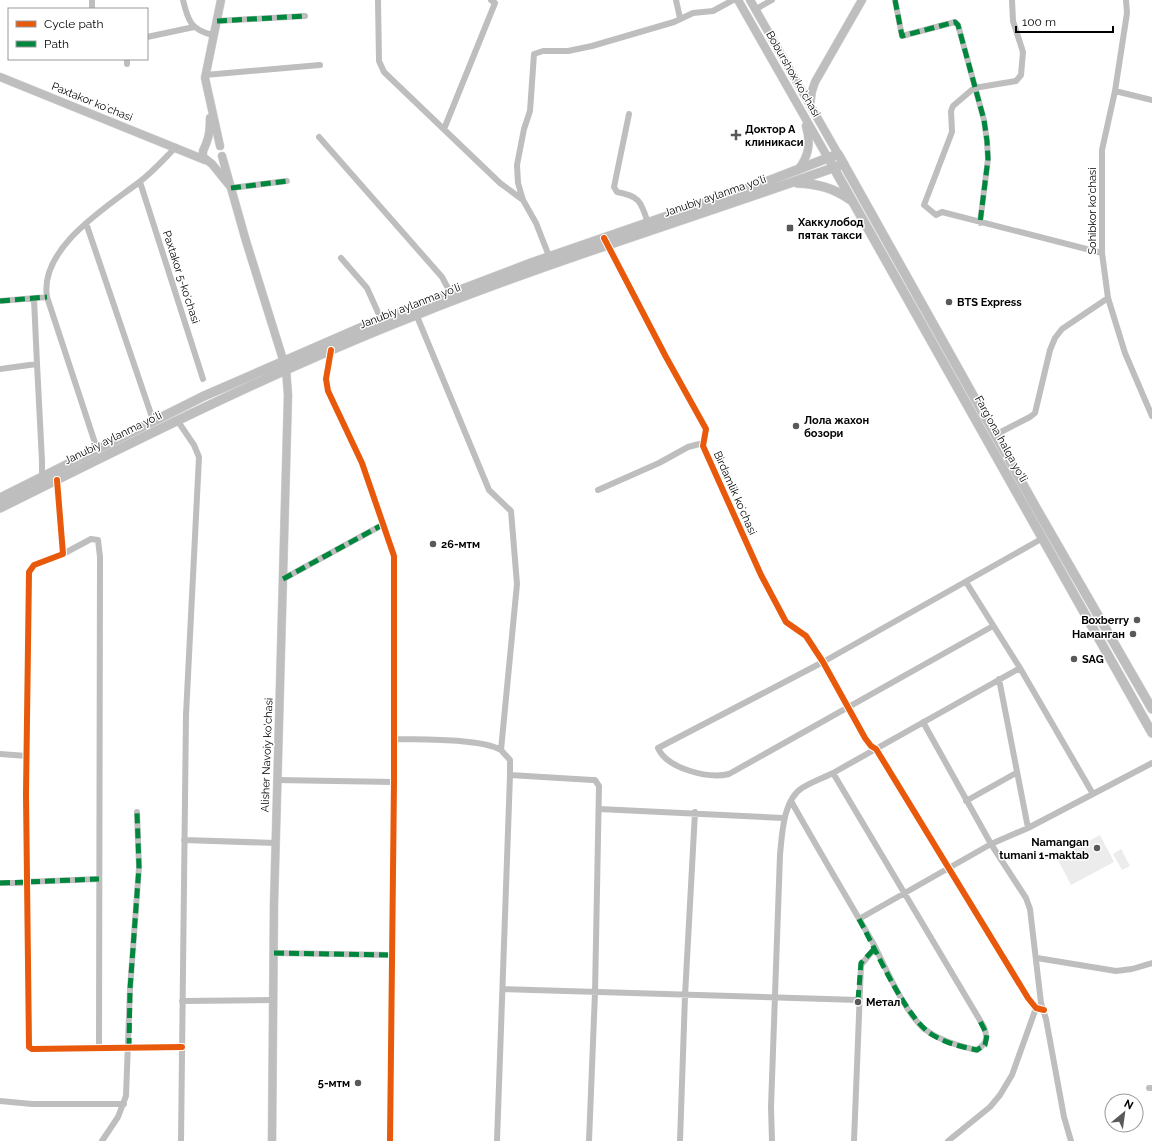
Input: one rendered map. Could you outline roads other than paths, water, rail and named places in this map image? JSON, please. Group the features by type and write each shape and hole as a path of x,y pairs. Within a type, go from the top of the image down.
{"highway":[{"name":"Janubiy aylanma yoʻli","path":"0,508 284,365 381,319 549,256 606,242 648,223 798,170 838,154"},
{"name":"Farg‘ona halqa yo‘li","path":"838,154 995,435 1152,709"},
{"name":"Farg‘ona halqa yo‘li","path":"828,158 855,203 1152,733"},
{"name":"Janubiy aylanma yoʻli","path":"0,498 153,420 284,365 331,350 416,314 606,242 792,183 844,164"},
{"path":"792,183 817,184 832,188 855,203"}],"main road":[{"path":"208,162 218,162 222,156 210,105 205,75 221,0"},
{"name":"Boburshox ko'chasi","path":"738,0 828,158"},
{"path":"750,0 838,154"},
{"path":"810,106 812,91 816,82 862,0"},
{"name":"Paxtakor koʻchasi","path":"0,77 208,162"},
{"path":"210,105 209,135 205,148 208,162 231,188"},
{"path":"798,170 803,164 809,151 809,138 804,116"},
{"path":"176,148 205,148 214,143 220,146"},
{"name":"Alisher Navoiy ko'chasi","path":"222,156 284,365 288,395 275,843 272,1141"}],"street":[{"path":"183,0 187,16 194,27 201,32 213,34"},
{"path":"444,129 495,3 491,0"},
{"path":"676,0 680,18"},
{"path":"549,256 536,223 523,200 518,183 517,164 524,129 530,111 534,54 543,51 568,51 592,46 674,22 680,18 701,11 713,11 733,0"},
{"path":"756,9 772,0"},
{"path":"895,0 902,36 956,23 984,120 988,159 980,222"},
{"path":"1012,0 1012,21 1023,52 1021,75 1016,81 974,88 953,106 951,111 952,132 924,206 936,215 942,212 1102,253"},
{"name":"Sohibkor ko'chasi","path":"1126,0 1127,13 1115,91 1102,150 1102,253 1108,298 1125,353 1152,416"},
{"path":"378,1 379,61 382,69 500,183 523,200"},
{"path":"217,21 305,16"},
{"path":"148,37 194,27"},
{"path":"205,75 320,65"},
{"path":"1115,91 1152,100"},
{"path":"629,114 614,187 617,192 634,196 639,200 648,223"},
{"path":"319,137 442,277 450,292"},
{"path":"97,449 47,297 45,286 59,251 86,223 140,182 176,148"},
{"path":"231,188 288,181"},
{"name":"Paxtakor 5-koʻchasi","path":"140,182 203,379"},
{"path":"86,223 153,420"},
{"name":"Birdamlik koʻchasi","path":"606,242 669,364 706,430 703,446 759,570 786,622 803,633 823,662 868,744 876,748 948,868 1028,998 1036,1008"},
{"path":"342,258 367,288 381,319"},
{"path":"0,301 47,297"},
{"path":"995,435 1035,413 1050,350 1055,338 1071,323 1108,298"},
{"path":"34,299 42,477"},
{"path":"416,314 488,490 509,508 513,515 517,584 501,750"},
{"path":"331,350 326,378 328,391 362,462 394,556 394,782 390,1141"},
{"path":"0,369 36,364"},
{"path":"1145,400 1152,398"},
{"path":"177,420 194,445 198,457 186,715 181,1141"},
{"name":"Birdamlik koʻchasi","path":"598,490 703,442"},
{"path":"57,480 63,554"},
{"path":"283,579 384,524"},
{"path":"993,626 726,774 686,770 669,762 660,753 658,748 823,662 1043,538"},
{"path":"99,1048 100,557 98,540 91,539 63,554 34,565 28,572 27,881 29,1047 32,1049 182,1047"},
{"path":"966,582 1020,668 1093,794"},
{"path":"772,1141 771,1107 783,818 791,801 801,788 833,773 1020,668"},
{"path":"999,679 1016,773 1028,828"},
{"path":"923,722 991,844 1026,898 1030,909 1044,1010 1064,1117 1071,1141"},
{"path":"394,739 453,741 494,746 501,750 510,760 497,1141"},
{"path":"0,754 27,756"},
{"path":"859,919 991,844 1028,828 1152,762"},
{"path":"791,801 859,919 897,990 922,1026 938,1038 964,1047 977,1050 985,1045 987,1035 984,1027 833,773"},
{"path":"966,801 1016,773"},
{"path":"510,775 595,780 599,786 595,993 589,1141"},
{"path":"277,780 394,782"},
{"path":"599,809 695,812 783,818"},
{"path":"102,1141 124,1104 126,1096 129,1048 130,989 140,867 137,812"},
{"path":"680,1141 685,996 695,812"},
{"path":"184,840 275,843"},
{"path":"0,883 99,879"},
{"path":"854,1141 858,1000 861,963 875,948"},
{"path":"274,953 392,955"},
{"path":"1037,958 1116,971 1132,969 1152,963"},
{"path":"503,989 776,999 858,1000"},
{"path":"182,1001 274,1000"},
{"path":"948,1141 990,1107 1000,1095 1012,1075 1036,1008 1044,1010"},
{"path":"0,1101 32,1104 124,1104"}],"place":[{"name":"Доктор А клиникаси","path":"736,135"},
{"name":"Хаккулобод пятак такси","path":"790,228"},
{"name":"BTS Express","path":"949,302"},
{"name":"Лола жахон бозори","path":"796,426"},
{"name":"26-мтм","path":"433,544"},
{"name":"Boxberry","path":"1137,620"},
{"name":"Наманган","path":"1133,634"},
{"name":"SAG","path":"1074,659"},
{"name":"Namangan tumani 1-maktab","path":"1097,848"},
{"name":"Метал","path":"858,1002"},
{"name":"5-мтм","path":"358,1083"}]}
